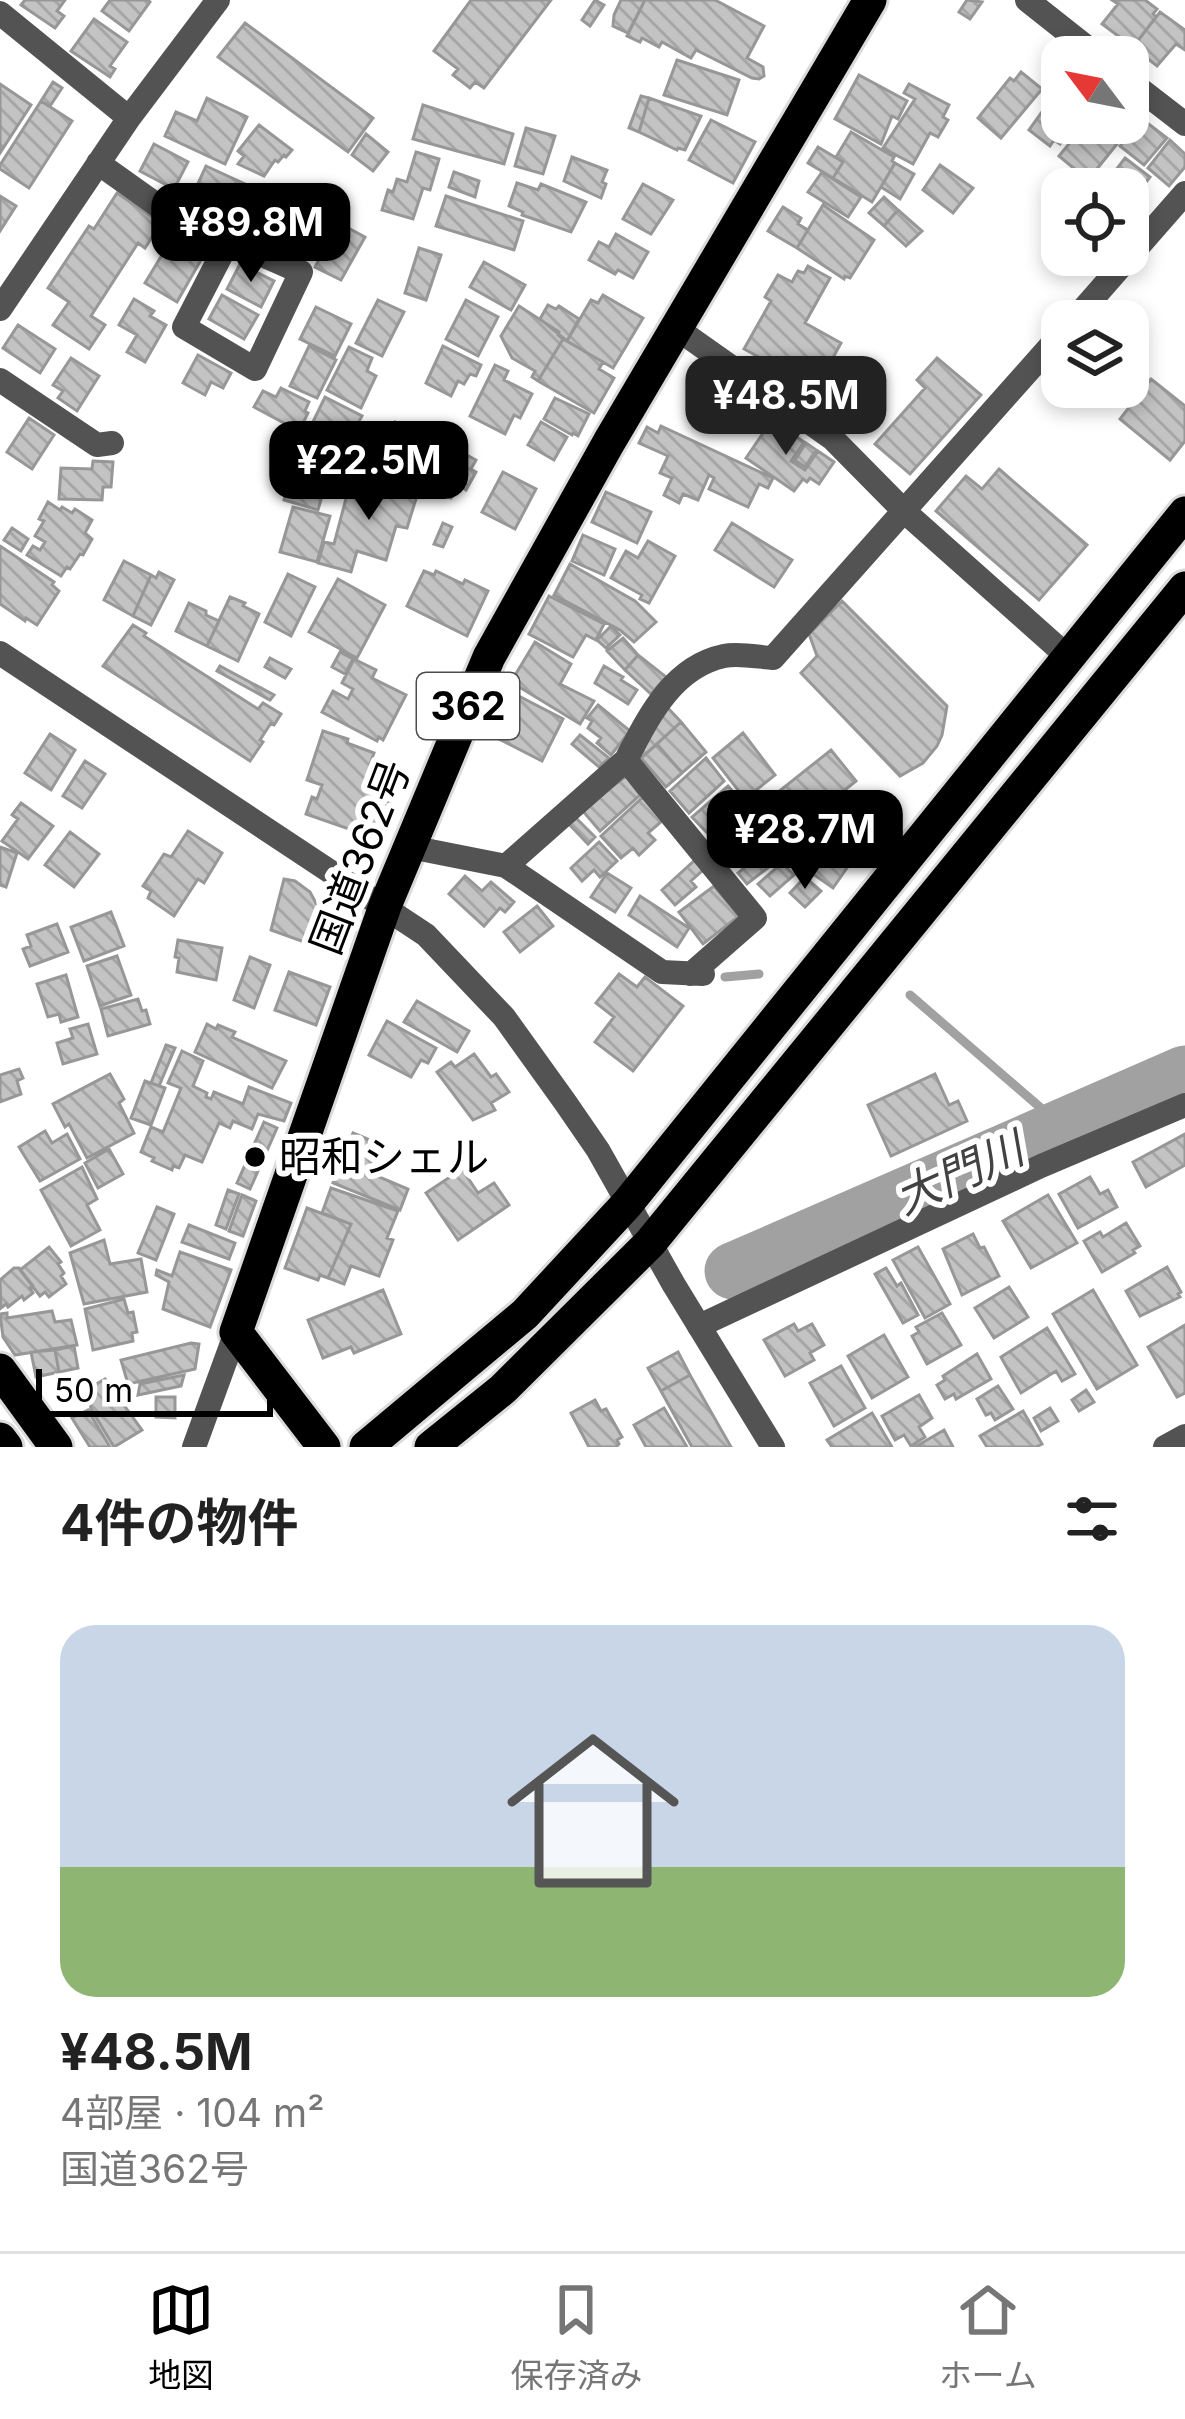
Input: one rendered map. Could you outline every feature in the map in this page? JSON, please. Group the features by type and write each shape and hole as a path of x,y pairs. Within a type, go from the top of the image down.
{"highway":[{"name":"国道362号","path":"236,1332 385,906 489,657 870,0"},
{"path":"366,1447 525,1315 627,1204 1185,513"},
{"path":"431,1447 503,1389 650,1243 1185,588"},
{"path":"236,1332 324,1447"},
{"path":"0,1370 56,1447"},
{"path":"0,1439 6,1447"}],"street":[{"path":"0,309 130,118 218,0"},
{"path":"1027,0 1072,36"},
{"path":"0,13 130,118"},
{"path":"1149,96 1185,124"},
{"path":"98,164 171,214 301,272 255,369 184,327 229,240"},
{"path":"1091,300 1185,193"},
{"path":"676,328 833,439 905,512 1067,656"},
{"path":"506,866 626,760 655,706 686,672 725,656 773,658 1041,357"},
{"path":"0,380 97,445 112,443"},
{"path":"0,653 426,935 504,1017 598,1150 773,1447"},
{"path":"410,847 506,866 662,972 700,974 755,918 626,760"},
{"path":"700,1326 1041,1166 1185,1105"},
{"path":"195,1445 236,1332"}],"building":[{"path":"25,0 65,0 57,11 64,16 55,28 21,5"},
{"path":"110,0 150,2 129,31 102,11"},
{"path":"471,0 551,0 484,88 475,82 470,88 453,75 458,69 434,51"},
{"path":"595,0 604,5 590,26 582,20"},
{"path":"621,0 645,0 628,33 613,26"},
{"path":"645,0 715,0 764,26 747,58 763,67 764,76 752,78 696,50 691,58 662,42 659,47 627,36"},
{"path":"967,0 982,2 970,19 959,12"},
{"path":"1112,0 1145,0 1157,9 1156,17 1141,36 1118,36 1102,24 1118,4"},
{"path":"1160,12 1185,30 1185,50 1176,44 1157,66 1149,60 1149,36 1141,36"},
{"path":"94,19 127,42 110,66 115,69 110,77 71,51"},
{"path":"245,23 373,118 348,152 218,57"},
{"path":"677,60 739,80 727,115 664,95"},
{"path":"1021,72 1041,90 1001,138 978,118 1010,78 1014,81"},
{"path":"859,75 907,101 898,119 892,116 881,144 835,119"},
{"path":"53,82 62,88 50,106 41,101"},
{"path":"0,84 31,105 0,153"},
{"path":"909,84 949,105 943,117 948,120 938,137 930,133 913,164 883,148 915,99 904,93"},
{"path":"641,96 649,98 639,132 629,128"},
{"path":"207,98 247,117 225,164 165,136 176,112 197,121"},
{"path":"649,98 701,116 685,150 639,132"},
{"path":"41,101 72,121 29,188 0,165"},
{"path":"423,105 513,134 504,164 413,139"},
{"path":"1041,113 1041,139 1029,130"},
{"path":"711,120 755,142 733,183 689,160"},
{"path":"1149,124 1167,138 1144,165 1120,146 1149,144"},
{"path":"259,125 292,150 275,160 264,176 238,164 244,156 238,151"},
{"path":"526,128 555,136 543,174 515,166"},
{"path":"851,132 894,157 872,202 833,178 843,162 836,157"},
{"path":"366,134 388,152 373,171 352,155"},
{"path":"1170,140 1185,154 1185,167 1169,186 1148,168"},
{"path":"154,144 188,162 174,189 140,171"},
{"path":"1069,144 1117,144 1098,168 1074,168 1059,156"},
{"path":"818,147 843,162 833,178 808,163"},
{"path":"416,152 439,159 430,190 423,188 413,219 382,210 397,179 407,182"},
{"path":"572,157 607,170 601,198 564,181"},
{"path":"1125,158 1138,168 1117,168"},
{"path":"895,163 914,174 900,199 881,187"},
{"path":"940,165 973,188 953,213 923,190"},
{"path":"206,166 245,184 225,227 186,210"},
{"path":"454,172 479,181 475,197 449,187"},
{"path":"822,172 861,197 848,217 808,192"},
{"path":"517,183 538,190 541,184 586,202 571,232 509,206"},
{"path":"643,184 673,200 651,234 623,219"},
{"path":"117,193 161,223 145,248 138,243 91,316 105,325 89,349 53,325 69,302 48,288"},
{"path":"269,195 302,210 285,248 252,233"},
{"path":"0,196 16,206 0,231"},
{"path":"446,196 523,221 514,250 436,226"},
{"path":"884,197 898,210 884,226 869,213"},
{"path":"823,205 874,240 850,278 844,279 797,248"},
{"path":"783,207 801,218 798,224 808,230 797,248 768,231"},
{"path":"898,210 922,231 906,246 884,226"},
{"path":"339,223 365,237 341,280 315,267"},
{"path":"616,234 648,252 633,278 589,260 599,242 609,247"},
{"path":"171,240 202,258 177,302 145,283"},
{"path":"419,248 441,255 426,300 405,293"},
{"path":"484,262 525,285 511,310 470,287"},
{"path":"240,264 274,281 261,307 227,289"},
{"path":"808,266 830,278 805,323 841,343 816,388 744,349 771,301 765,297 778,275 792,282"},
{"path":"222,295 258,315 244,339 209,319"},
{"path":"603,295 643,318 613,368 567,341 591,300 598,303"},
{"path":"134,299 166,325 145,362 127,352 137,335 119,325"},
{"path":"378,300 404,312 382,356 356,343"},
{"path":"466,300 498,317 478,356 446,339"},
{"path":"548,305 559,306 579,319 567,341 540,319"},
{"path":"519,306 563,339 538,381 532,377 535,371 512,358 501,336"},
{"path":"316,307 351,324 335,356 300,339"},
{"path":"18,325 55,349 40,373 3,348"},
{"path":"563,339 603,362 599,369 614,378 594,413 538,381"},
{"path":"309,346 336,360 317,398 290,386"},
{"path":"443,346 481,365 476,376 470,374 464,384 458,381 451,396 426,383"},
{"path":"349,347 372,358 367,371 376,376 361,408 327,390"},
{"path":"198,355 231,373 223,388 211,382 205,395 183,383"},
{"path":"71,358 99,376 77,411 58,398 63,391 53,385"},
{"path":"937,358 981,395 910,474 875,444 925,388 917,380"},
{"path":"495,365 508,371 504,380 532,394 505,434 470,416"},
{"path":"1149,382 1185,406 1185,441 1170,460 1120,419 1129,408 1149,408"},
{"path":"281,388 309,402 299,431 254,407 263,391 276,397"},
{"path":"325,397 362,416 346,446 310,428"},
{"path":"555,398 589,414 578,436 544,419"},
{"path":"29,418 54,435 32,469 7,452"},
{"path":"772,420 804,442 791,461 805,470 818,451 834,462 819,484 803,479 794,491 746,458"},
{"path":"395,422 427,440 408,474 376,458"},
{"path":"541,422 567,437 554,460 528,445"},
{"path":"661,426 773,478 768,488 759,484 748,507 709,489 714,478 709,475 698,500 683,494 679,503 664,495 672,478 660,473 668,456 639,443 647,427 658,433"},
{"path":"806,443 816,450 805,467 795,460"},
{"path":"301,444 334,454 318,510 284,500"},
{"path":"450,446 476,460 471,469 476,472 466,490 459,485 451,498 429,487"},
{"path":"93,461 113,462 111,487 103,487 102,500 59,499 61,468 92,469"},
{"path":"999,469 1087,545 1039,600 936,511 966,476 982,489"},
{"path":"503,472 536,489 515,529 482,512"},
{"path":"385,480 419,489 407,528 396,526 386,560 357,551 351,572 318,563 324,542 334,544 349,487 365,491 368,481 383,485"},
{"path":"606,492 651,512 637,543 592,522"},
{"path":"48,502 60,510 72,513 75,509 92,520 85,533 92,539 61,576 27,555 33,546 40,550 45,542 35,536"},
{"path":"293,507 330,516 317,562 280,552"},
{"path":"443,523 452,527 443,547 434,544"},
{"path":"732,523 792,560 774,587 715,550"},
{"path":"12,528 28,539 21,551 4,540"},
{"path":"583,535 615,549 604,575 572,561"},
{"path":"648,541 675,556 649,603 611,578 626,551 638,558"},
{"path":"0,546 54,582 59,591 37,625 0,604"},
{"path":"124,561 151,575 133,616 104,600"},
{"path":"570,564 635,601 656,622 634,642 554,595"},
{"path":"424,571 434,575 436,571 463,584 465,580 488,591 467,636 407,606"},
{"path":"159,572 174,580 151,625 133,616 151,575 156,578"},
{"path":"288,574 315,587 291,636 265,622"},
{"path":"338,579 385,605 357,658 309,632"},
{"path":"549,596 604,624 596,640 586,635 573,657 529,634"},
{"path":"230,597 259,614 238,661 207,646"},
{"path":"842,601 947,706 937,746 923,763 900,776 801,673 817,656 809,634"},
{"path":"189,603 219,621 207,646 176,631"},
{"path":"133,625 258,709 263,703 281,714 250,761 103,666"},
{"path":"611,626 620,635 606,648 597,640"},
{"path":"623,638 638,655 625,670 607,651"},
{"path":"535,642 571,664 560,684 594,701 580,724 511,682"},
{"path":"340,652 353,659 345,674 332,667"},
{"path":"638,655 666,677 651,694 625,670"},
{"path":"270,658 291,669 285,678 265,667"},
{"path":"354,659 376,670 372,678 406,695 383,740 322,712 333,691 348,699 353,689 342,683"},
{"path":"220,666 274,695 270,700 217,671"},
{"path":"604,666 637,690 628,704 595,683"},
{"path":"511,692 563,719 542,761 497,738 509,715 500,710"},
{"path":"598,705 630,731 611,755 588,728 592,721 587,718"},
{"path":"667,707 681,722 641,758 638,754"},
{"path":"681,722 706,752 682,773 657,744"},
{"path":"323,731 374,753 370,764 390,770 387,779 393,781 386,801 390,802 378,837 306,814 322,785 307,780"},
{"path":"743,733 775,775 745,799 713,758"},
{"path":"50,734 75,750 51,790 25,773"},
{"path":"580,735 609,758 599,767 572,744"},
{"path":"657,744 682,773 666,787 641,758"},
{"path":"831,750 856,781 784,839 758,808"},
{"path":"706,758 724,781 689,813 670,791"},
{"path":"85,761 105,774 82,808 63,796"},
{"path":"626,776 640,795 600,831 582,810"},
{"path":"728,786 746,807 711,837 692,817"},
{"path":"643,797 663,820 648,833 655,840 639,855 633,848 621,858 601,836"},
{"path":"21,803 53,826 28,859 2,841 18,819 12,815"},
{"path":"851,813 874,829 833,888 793,860 814,840 818,843 833,822 842,827"},
{"path":"576,818 595,837 588,844 569,824"},
{"path":"188,831 222,853 204,883 198,879 174,916 148,898 151,891 143,886 164,854 171,857"},
{"path":"70,832 99,854 74,887 45,865"},
{"path":"599,842 617,861 600,877 594,870 582,881 571,868"},
{"path":"774,843 784,855 747,884 738,873"},
{"path":"0,847 17,853 6,887 0,885"},
{"path":"695,860 703,870 691,881 696,887 675,905 662,890"},
{"path":"782,863 794,875 770,896 758,884"},
{"path":"607,873 631,888 615,912 591,897"},
{"path":"465,876 482,891 491,882 514,902 505,912 500,908 484,926 449,894"},
{"path":"805,877 821,891 805,907 790,893"},
{"path":"284,879 310,892 340,955 271,930"},
{"path":"714,886 739,916 703,944 679,912"},
{"path":"640,896 689,928 677,947 629,915"},
{"path":"537,906 553,926 520,952 504,932"},
{"path":"111,912 124,946 84,961 71,927"},
{"path":"57,924 68,952 30,966 23,949 31,946 27,935"},
{"path":"178,940 222,948 216,980 177,972"},
{"path":"117,956 131,995 100,1006 87,966"},
{"path":"250,957 270,965 254,1008 234,1000"},
{"path":"289,972 330,987 316,1025 275,1010"},
{"path":"619,974 637,987 645,977 683,1006 633,1071 595,1042 614,1017 596,1003"},
{"path":"66,975 78,1017 61,1022 59,1014 48,1017 37,984"},
{"path":"138,999 150,1024 108,1036 101,1009"},
{"path":"417,1001 469,1031 457,1052 404,1022"},
{"path":"387,1021 436,1048 428,1063 421,1060 411,1077 369,1055"},
{"path":"88,1024 97,1054 63,1064 57,1043 73,1038 70,1029"},
{"path":"207,1024 235,1032 232,1037 286,1061 272,1088 195,1052"},
{"path":"166,1045 175,1048 159,1086 151,1083"},
{"path":"182,1051 203,1061 193,1086 207,1093 206,1097 211,1099 214,1092 243,1104 249,1087 291,1103 284,1121 258,1114 252,1129 233,1121 230,1128 219,1123 202,1162 185,1155 179,1168 172,1170 152,1161 141,1152 151,1127 163,1132 181,1088 168,1083"},
{"path":"474,1054 509,1092 491,1103 495,1110 473,1120 437,1072"},
{"path":"19,1069 21,1094 0,1102 0,1075"},
{"path":"110,1074 134,1133 87,1158 53,1104"},
{"path":"935,1074 949,1105 958,1101 967,1121 891,1156 868,1105"},
{"path":"145,1081 165,1088 151,1125 131,1118"},
{"path":"264,1122 277,1128 250,1189 237,1183"},
{"path":"45,1131 52,1143 67,1134 80,1159 40,1181 19,1147"},
{"path":"353,1133 375,1142 372,1149 381,1153 372,1174 408,1189 400,1210 333,1183"},
{"path":"1185,1134 1185,1165 1146,1187 1133,1162"},
{"path":"109,1149 123,1174 98,1188 85,1163"},
{"path":"82,1167 97,1199 87,1205 100,1230 71,1246 41,1190"},
{"path":"462,1169 478,1193 494,1183 509,1205 458,1240 426,1193"},
{"path":"1090,1177 1100,1194 1108,1190 1117,1207 1078,1228 1059,1194"},
{"path":"331,1188 398,1211 379,1276 351,1266 344,1284 328,1278 351,1224 322,1213"},
{"path":"228,1190 239,1194 226,1229 216,1225"},
{"path":"242,1195 256,1201 243,1236 229,1231"},
{"path":"1048,1195 1077,1243 1031,1268 1003,1221"},
{"path":"157,1207 174,1214 156,1260 138,1253"},
{"path":"307,1208 351,1224 328,1278 320,1275 318,1280 285,1268"},
{"path":"1126,1223 1140,1246 1102,1272 1084,1241 1100,1232 1103,1237"},
{"path":"189,1225 235,1243 229,1259 182,1242"},
{"path":"973,1234 999,1276 962,1295 943,1249"},
{"path":"104,1240 110,1264 141,1259 147,1292 84,1304 70,1253"},
{"path":"49,1247 61,1262 66,1284 49,1297 45,1292 40,1296 20,1270"},
{"path":"918,1247 950,1304 925,1318 893,1260"},
{"path":"180,1252 231,1270 210,1327 163,1309 169,1282 156,1275 157,1270 172,1276"},
{"path":"1167,1267 1180,1297 1140,1316 1126,1291"},
{"path":"14,1268 33,1286 33,1293 1,1308 0,1280"},
{"path":"886,1268 897,1286 901,1283 918,1315 903,1323 875,1274"},
{"path":"1009,1287 1028,1317 994,1338 975,1308"},
{"path":"383,1290 401,1334 354,1353 351,1347 323,1358 308,1320"},
{"path":"1093,1290 1137,1365 1097,1389 1053,1314"},
{"path":"124,1299 128,1313 133,1312 137,1332 132,1333 133,1341 93,1350 85,1309"},
{"path":"52,1311 55,1322 71,1320 77,1345 15,1355 3,1337 0,1314 7,1313 7,1318"},
{"path":"942,1313 961,1345 927,1364 912,1336 919,1332 916,1327"},
{"path":"794,1324 798,1331 812,1324 824,1345 810,1353 814,1360 785,1376 764,1340"},
{"path":"1185,1325 1185,1393 1177,1397 1148,1347"},
{"path":"1047,1328 1075,1374 1062,1381 1056,1371 1021,1393 1001,1357"},
{"path":"884,1335 908,1377 872,1398 848,1356"},
{"path":"199,1344 195,1369 128,1384 121,1360"},
{"path":"74,1346 78,1368 59,1372 55,1350"},
{"path":"55,1350 59,1372 36,1377 31,1352"},
{"path":"678,1352 690,1375 661,1391 648,1368"},
{"path":"977,1354 991,1379 956,1399 954,1394 945,1399 937,1385 945,1380 943,1376"},
{"path":"841,1366 865,1408 834,1426 810,1383"},
{"path":"184,1375 181,1386 138,1395 140,1384"},
{"path":"690,1375 731,1447 692,1447 661,1391"},
{"path":"105,1379 142,1430 114,1447 91,1409 88,1389"},
{"path":"998,1386 1013,1409 995,1420 977,1399"},
{"path":"1086,1390 1094,1402 1079,1411 1072,1400"},
{"path":"919,1395 932,1418 919,1427 925,1437 911,1446 904,1435 895,1440 882,1416"},
{"path":"156,1397 175,1397 175,1418 156,1417"},
{"path":"595,1400 622,1437 616,1447 589,1447 571,1413"},
{"path":"664,1408 687,1447 646,1447 634,1425"},
{"path":"1050,1408 1058,1421 1041,1431 1034,1418"},
{"path":"88,1410 110,1447 90,1447 72,1418"},
{"path":"1023,1411 1042,1444 987,1447 980,1436"},
{"path":"872,1413 892,1447 832,1447 827,1440"},
{"path":"944,1430 953,1447 915,1447"}],"waterway":[{"path":"725,977 759,974"},
{"path":"910,995 1064,1128"},
{"name":"大門川","path":"733,1271 1185,1074"}],"place":[{"name":"昭和シェル","path":"255,1157"}]}
